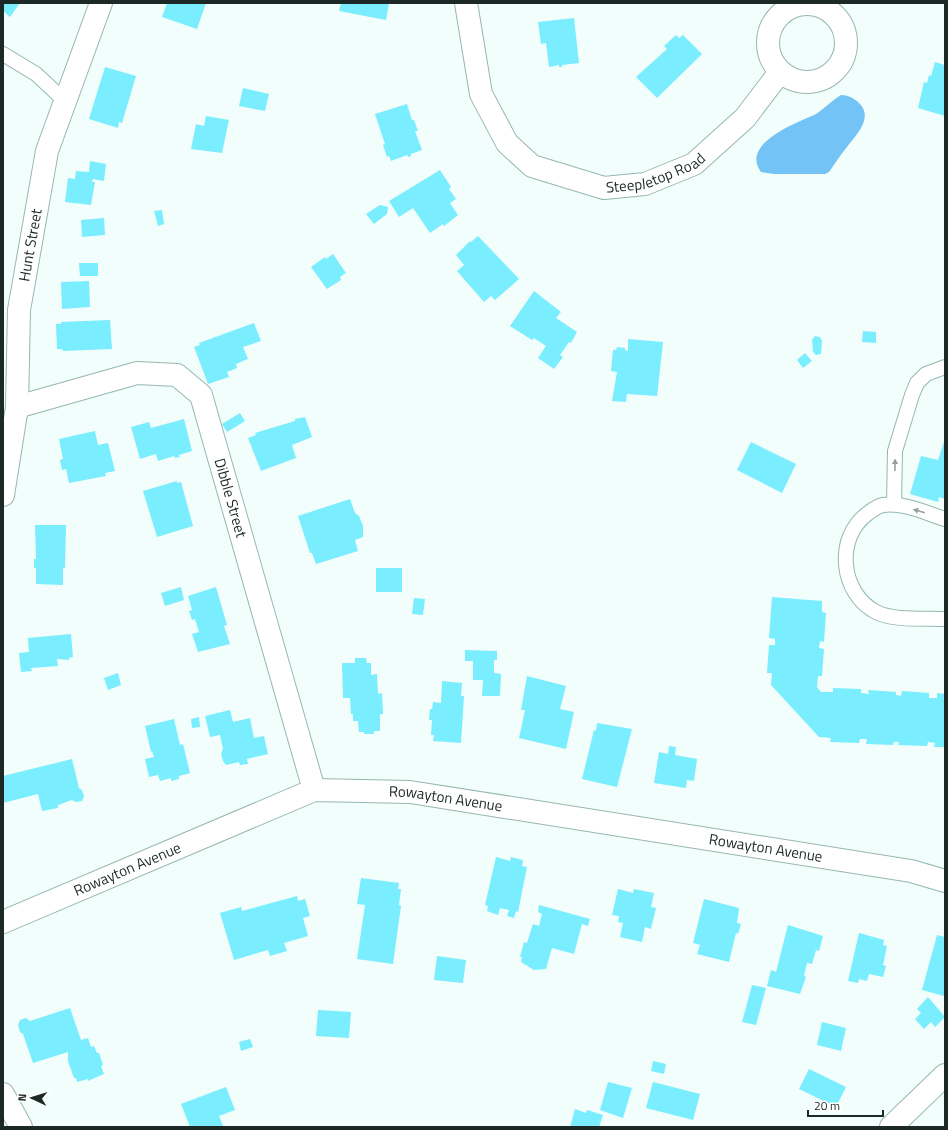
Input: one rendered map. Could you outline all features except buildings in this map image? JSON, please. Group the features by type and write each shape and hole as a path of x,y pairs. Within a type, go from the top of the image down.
{"street":[{"name":"Hunt Street","path":"3,495 17,407 19,310 47,151 101,3"},
{"name":"Steepletop Road","path":"466,3 481,94 507,143 532,166 604,188 645,184 694,164 745,118 780,72"},
{"name":"Dibble Street","path":"17,407 137,373 177,375 201,395 314,790"},
{"name":"Rowayton Avenue","path":"3,922 314,790 410,792 911,871 945,881"},
{"name":"Rowayton Avenue","path":"911,871 945,870"},
{"path":"891,1127 945,1075"},
{"path":"3,1094 21,1127"}],"lane":[{"path":"3,54 36,74 65,101"},
{"path":"894,504 895,450 912,395 917,383 926,374 945,367"},
{"path":"945,519 894,504 881,505 873,509 861,519 853,530 848,542 846,560 848,578 854,592 861,600 876,612 889,616 945,619"}],"water":[{"path":"841,95 850,97 858,102 863,108 865,114 859,131 829,172 825,174 774,174 761,172 757,162 758,152 764,144 784,129 814,115"}]}
